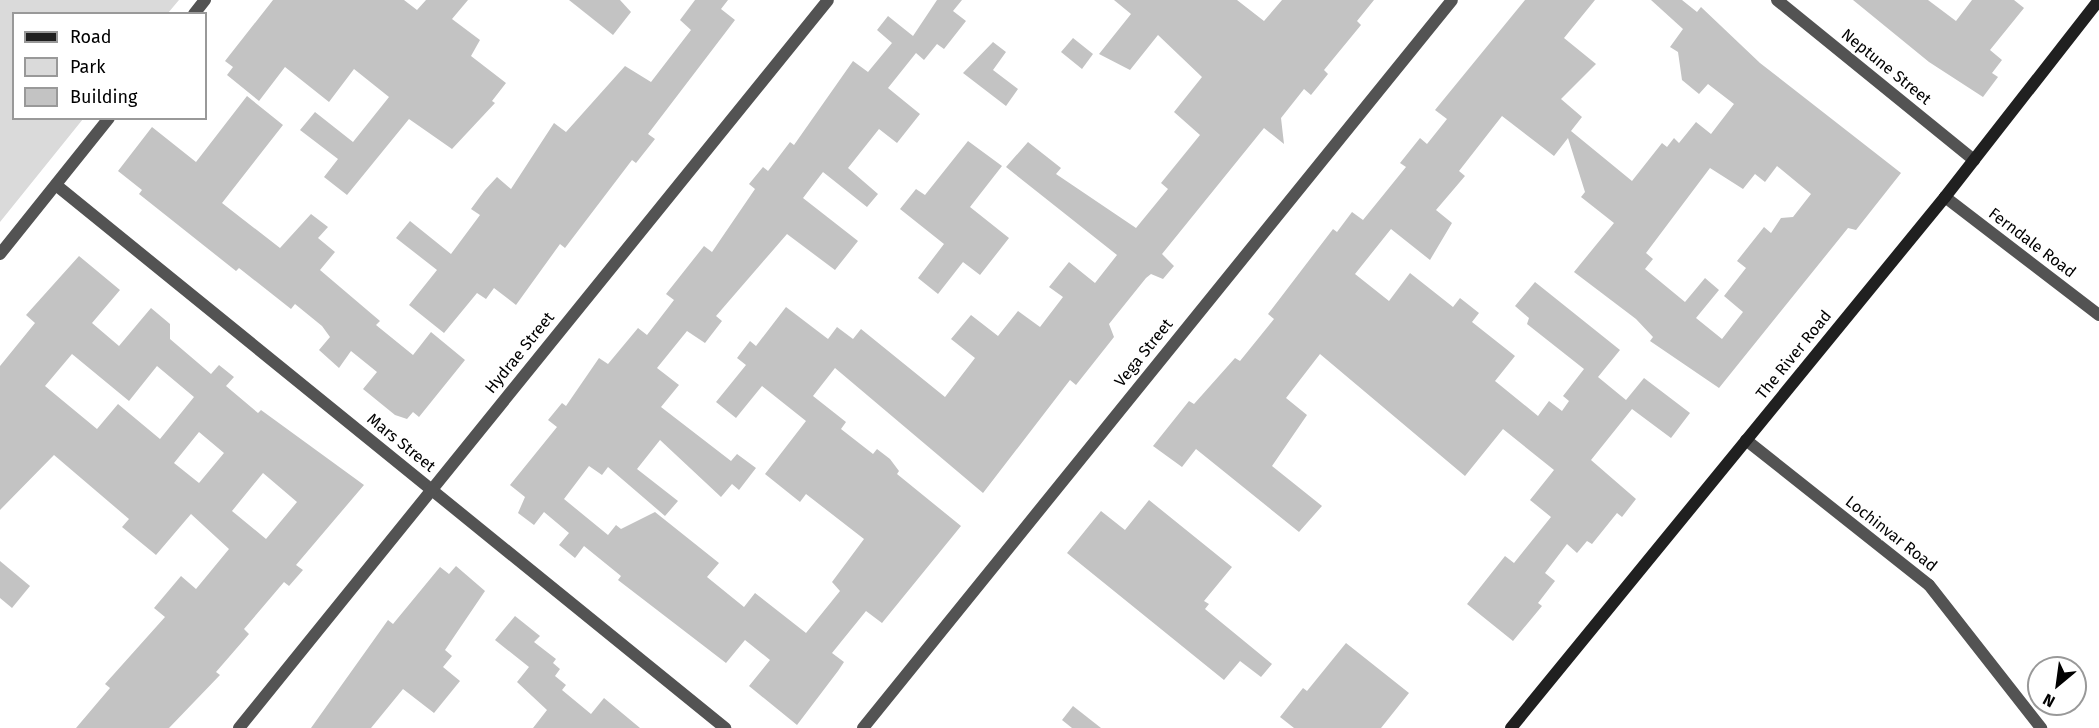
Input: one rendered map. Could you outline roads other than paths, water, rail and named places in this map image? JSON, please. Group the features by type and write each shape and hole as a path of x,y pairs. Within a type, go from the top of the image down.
{"main road":[{"name":"The River Road","path":"1511,728 1945,196 2099,0"}],"street":[{"path":"196,12 205,0"},
{"name":"Hydrae Street","path":"239,728 828,0"},
{"name":"Vega Street","path":"863,728 1452,0"},
{"name":"Neptune Street","path":"1777,0 1974,160"},
{"path":"0,254 107,120"},
{"name":"Mars Street","path":"56,185 725,728"},
{"name":"Ferndale Road","path":"1945,196 2099,315"},
{"name":"Lochinvar Road","path":"1746,440 1929,585 2041,728"}]}
